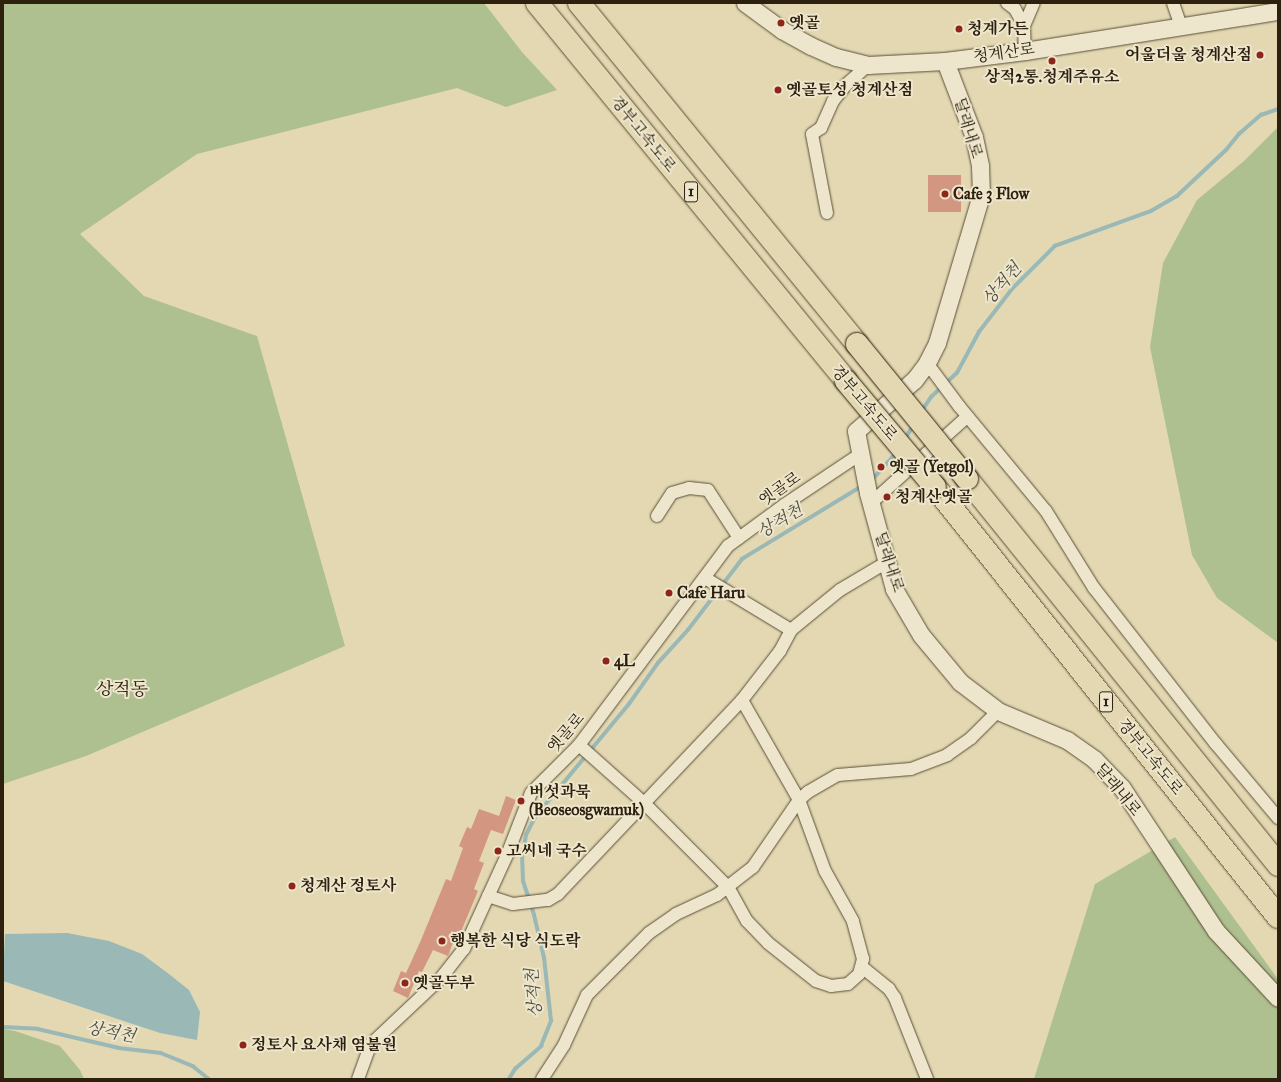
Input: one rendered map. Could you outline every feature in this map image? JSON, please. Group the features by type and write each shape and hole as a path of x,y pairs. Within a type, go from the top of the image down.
{"highway":[{"name":"경부고속도로","path":"537,3 846,381 935,487 1278,917"},
{"name":"경부고속도로","path":"578,3 967,479 1278,865"}],"street":[{"name":"청계산로","path":"744,3 782,30 811,46 836,57 868,65 945,60 1026,51 1278,11"},
{"path":"1007,3 1015,9 1024,26 1026,51"},
{"path":"1024,26 1034,3"},
{"path":"1173,3 1180,26"},
{"name":"달래내로","path":"945,60 974,137 980,166 981,195 936,343 927,363 914,380 856,431 869,498 894,589 921,635 960,682 998,711 1067,740 1094,759 1122,788 1216,931 1278,998"},
{"path":"827,213 812,134 821,128 833,101 847,84 868,65"},
{"path":"927,363 958,406 1046,511 1094,588 1216,744 1278,818"},
{"path":"869,498 967,417"},
{"name":"옛골로","path":"358,1079 371,1044 441,978 464,949 531,793 579,745 710,581 728,546 861,462"},
{"path":"657,516 672,493 689,488 708,490 739,538"},
{"path":"488,896 509,904 520,904 543,901 558,894 572,881 644,802 742,700 780,651 791,630 840,590 887,562"},
{"path":"710,581 791,630"},
{"path":"579,745 644,802 728,888 747,921 782,956 816,981 831,986 848,984 859,974 862,967 862,951 854,921 825,870 799,800 742,700"},
{"path":"542,1079 564,1045 587,995 649,933 676,914 728,888 753,867 799,800 821,782 838,775 911,769 947,755 971,738 998,711"},
{"path":"862,967 892,993 907,1022 927,1079"}],"green space":[{"path":"3,3 484,3 522,52 557,90 506,107 457,88 197,154 80,234 144,296 257,336 345,646 86,756 3,784"},
{"path":"1278,127 1278,643 1217,598 1192,555 1150,347 1163,263 1197,200 1244,161"},
{"path":"1175,837 1278,979 1278,1079 1034,1079 1095,884"},
{"path":"3,1029 15,1031 60,1046 80,1070 84,1079 3,1079"}],"water":[{"path":"67,933 109,941 142,954 189,990 200,1012 197,1040 160,1033 3,981 5,934"}],"building":[{"name":"Cafe 3 Flow","path":"928,175 961,175 961,212 928,212"},
{"path":"506,796 516,800 503,834 491,830 479,861 484,863 474,889 478,891 460,934 457,932 448,956 433,950 422,972 419,971 408,998 393,991 401,971 406,973 446,879 451,881 463,848 459,846 467,827 471,829 479,809 499,816"}],"waterway":[{"name":"상적천","path":"921,412 931,397 957,373 979,332 1012,289 1055,246 1151,211 1177,196 1226,150 1239,134 1261,115 1278,109"},
{"name":"상적천","path":"905,439 914,424"},
{"name":"상적천","path":"871,481 896,453"},
{"name":"상적천","path":"509,1079 515,1069 541,1046 551,1021 544,958 534,915 523,882 522,858 526,835 535,817 629,704 658,663 688,630 742,559 862,486"},
{"name":"상적천","path":"3,1027 38,1029 119,1048 161,1053 193,1066 209,1079"}],"place":[{"name":"옛골","path":"781,23"},
{"name":"청계가든","path":"959,29"},
{"name":"어울더울 청계산점","path":"1260,55"},
{"name":"상적2통.청계주유소","path":"1052,61"},
{"name":"옛골토성 청계산점","path":"778,90"},
{"name":"Cafe 3 Flow","path":"945,194"},
{"name":"옛골 (Yetgol)","path":"881,467"},
{"name":"청계산옛골","path":"887,497"},
{"name":"Cafe Haru","path":"669,593"},
{"name":"4L","path":"606,661"},
{"name":"버섯과묵 (Beoseosgwamuk)","path":"521,801"},
{"name":"고씨네 국수","path":"498,851"},
{"name":"청계산 정토사","path":"292,886"},
{"name":"행복한 식당 식도락","path":"442,941"},
{"name":"옛골두부","path":"405,983"},
{"name":"정토사 요사채 염불원","path":"243,1045"}],"district":[{"name":"상적동","path":"122,689"}]}
